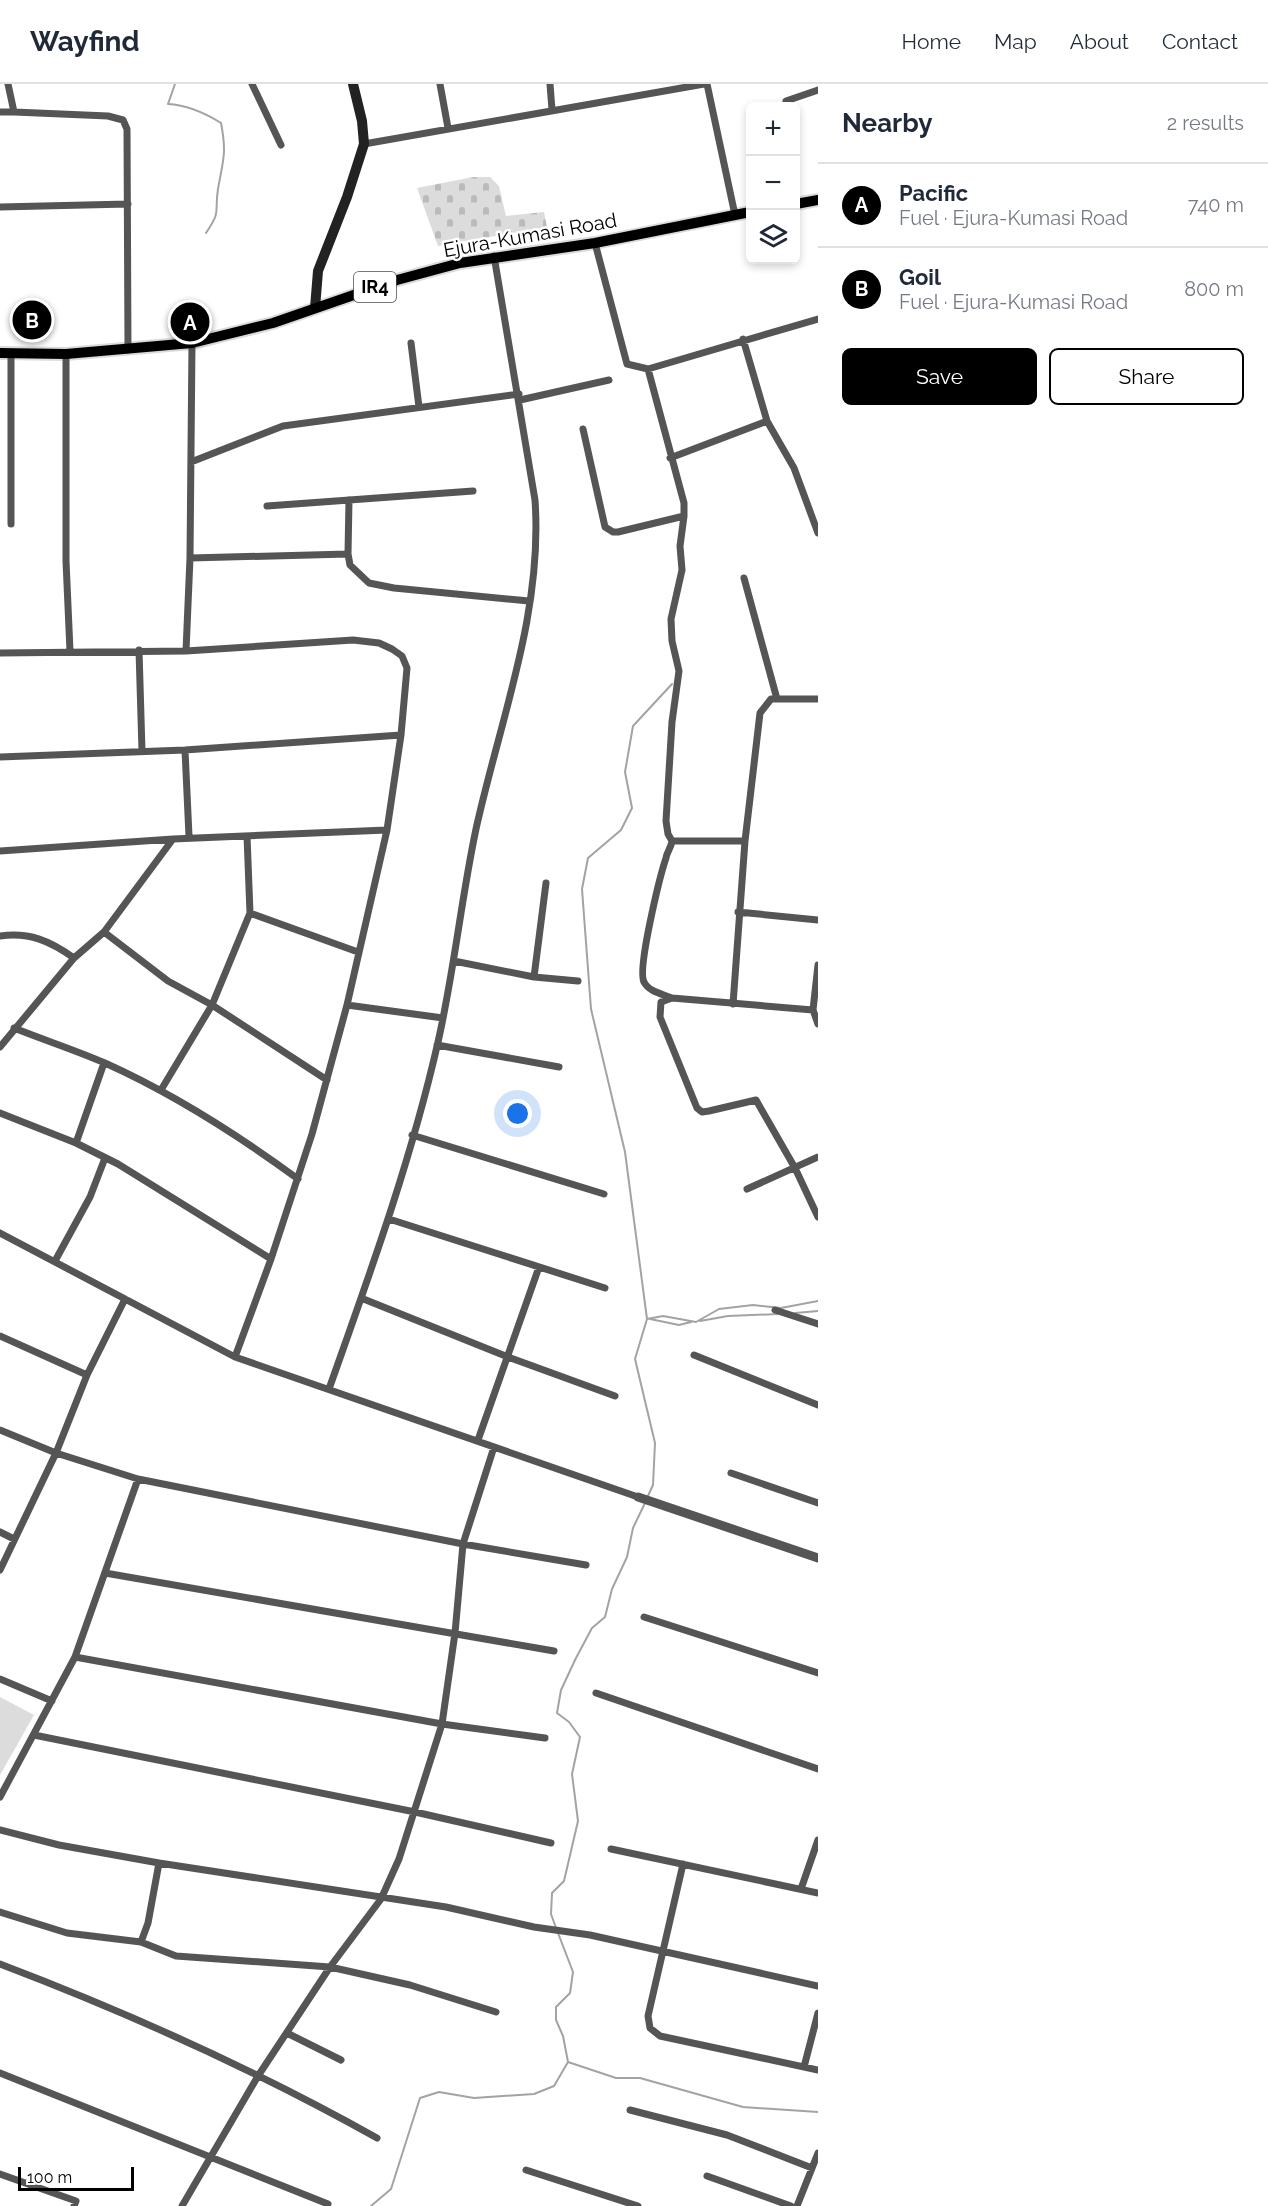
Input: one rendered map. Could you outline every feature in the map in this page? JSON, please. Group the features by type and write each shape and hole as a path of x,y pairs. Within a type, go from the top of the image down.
{"main road":[{"path":"315,308 318,271 347,197 364,144 362,121 352,84"},
{"path":"800,203 818,200"},
{"name":"Ejura-Kumasi Road","path":"5,353 66,354 192,343 273,323 397,280 494,256 595,243 746,213"}],"street":[{"path":"8,84 14,112"},
{"path":"252,84 281,145"},
{"path":"440,84 448,128"},
{"path":"550,84 552,110"},
{"path":"364,144 705,84 735,215"},
{"path":"786,101 818,90"},
{"path":"0,112 108,116 123,120 127,129 128,350"},
{"path":"0,207 128,204"},
{"path":"595,243 627,364 648,369 743,339 818,319"},
{"path":"329,1389 388,1219 438,1045 477,828 519,667 529,602 537,529 519,397 494,256"},
{"path":"743,339 768,421 794,468 818,533"},
{"path":"411,342 419,407"},
{"path":"186,651 190,558 192,343"},
{"path":"5,353 11,524"},
{"path":"66,354 66,561 70,651"},
{"path":"648,369 670,458 684,503 684,516 680,546 682,570 671,619 672,641 679,671 672,722 666,821 668,834 672,841 663,870 642,972 648,988 672,998 813,1010"},
{"path":"190,462 283,426 419,407 519,397 609,380"},
{"path":"670,458 768,421"},
{"path":"583,429 605,527 608,530 618,532 684,516"},
{"path":"267,506 473,491"},
{"path":"349,500 348,554 350,566 369,583 394,588 529,602"},
{"path":"190,558 348,554"},
{"path":"744,578 777,699"},
{"path":"0,653 186,651 353,640 379,643 402,656 407,668 401,735 387,830 347,1005 298,1179 235,1357"},
{"path":"139,650 142,751"},
{"path":"732,1004 738,912 760,713 771,699 818,699"},
{"path":"0,757 185,750 401,735"},
{"path":"185,750 189,836"},
{"path":"0,851 174,839 189,836 387,830"},
{"path":"160,1090 212,1005 250,914 247,836"},
{"path":"0,1047 74,958 104,932 174,839"},
{"path":"672,841 745,841"},
{"path":"534,976 546,883"},
{"path":"738,912 818,920"},
{"path":"250,914 358,952"},
{"path":"104,932 168,981 212,1005 327,1080"},
{"path":"0,936 34,936 53,943 74,958"},
{"path":"454,961 534,976 578,981"},
{"path":"818,965 813,1010 818,1024"},
{"path":"672,998 661,1002 660,1017 697,1108 702,1112 756,1100 795,1168 818,1217"},
{"path":"347,1005 443,1018"},
{"path":"14,1028 104,1063 160,1090 253,1146 298,1179"},
{"path":"438,1045 559,1067"},
{"path":"76,1143 104,1063"},
{"path":"0,1113 76,1143 105,1158 145,1180 271,1259"},
{"path":"412,1135 604,1194"},
{"path":"747,1190 818,1157"},
{"path":"54,1261 90,1197 105,1158"},
{"path":"388,1219 605,1287"},
{"path":"0,1233 235,1357 818,1558"},
{"path":"478,1440 539,1267"},
{"path":"361,1298 508,1357 615,1396"},
{"path":"0,1570 56,1453 87,1375 125,1299"},
{"path":"776,1310 818,1324"},
{"path":"0,1336 87,1375"},
{"path":"694,1355 818,1405"},
{"path":"0,1430 56,1453 138,1479 463,1544 586,1565"},
{"path":"182,2206 258,2076 330,1968 381,1899 399,1859 416,1812 442,1724 455,1633 463,1544 494,1447"},
{"path":"731,1473 818,1503"},
{"path":"0,1797 75,1658 138,1479"},
{"path":"0,1532 14,1539"},
{"path":"105,1573 554,1651"},
{"path":"644,1617 818,1673"},
{"path":"75,1658 442,1724 545,1738"},
{"path":"0,1679 52,1701"},
{"path":"596,1693 818,1769"},
{"path":"34,1735 416,1812 550,1843"},
{"path":"0,1830 59,1845 159,1863 446,1908 534,1927 590,1935 818,1986"},
{"path":"801,1890 818,1840"},
{"path":"611,1849 818,1893"},
{"path":"141,1942 148,1923 159,1863"},
{"path":"683,1864 648,2016 650,2028 660,2036 818,2070"},
{"path":"0,1912 67,1933 141,1942 176,1956 330,1968 411,1985 496,2012"},
{"path":"0,1964 89,1998 258,2076 377,2138"},
{"path":"804,2067 818,2013"},
{"path":"287,2033 341,2060"},
{"path":"0,2073 328,2204"},
{"path":"630,2110 727,2135 812,2168"},
{"path":"797,2206 818,2153"},
{"path":"526,2170 638,2206"},
{"path":"0,2174 76,2201 74,2206"},
{"path":"707,2176 791,2206"}],"green space":[{"path":"473,177 490,177 499,186 506,216 544,212 547,227 438,246 417,188"},
{"path":"0,1697 34,1715 0,1775"}],"waterway":[{"path":"175,84 168,104 196,110 221,123 223,164 214,220 206,233"},
{"path":"647,1498 653,1485 655,1443 635,1359 647,1319 625,1152 591,1009 582,889 588,858 621,830 632,808 625,772 633,726 672,684"},
{"path":"647,1319 663,1316 696,1322 719,1309 753,1305 781,1308 818,1301"},
{"path":"795,1313 818,1311"},
{"path":"700,1321 728,1316 778,1314"},
{"path":"650,1319 679,1325 691,1322"},
{"path":"556,1928 551,1914 552,1893 564,1881 578,1821 572,1774 580,1737 569,1722 557,1713 561,1690 592,1628 605,1617 612,1589 627,1557 633,1528 645,1503"},
{"path":"371,2206 391,2189 420,2098 439,2092 474,2098 534,2094 554,2086 568,2062 563,2036 556,2020 556,2007 570,1993 573,1972 558,1933"},
{"path":"568,2062 616,2078 640,2078 743,2107 818,2112"}],"place":[{"name":"Goil","path":"32,320"},
{"name":"Pacific","path":"190,322"}]}
